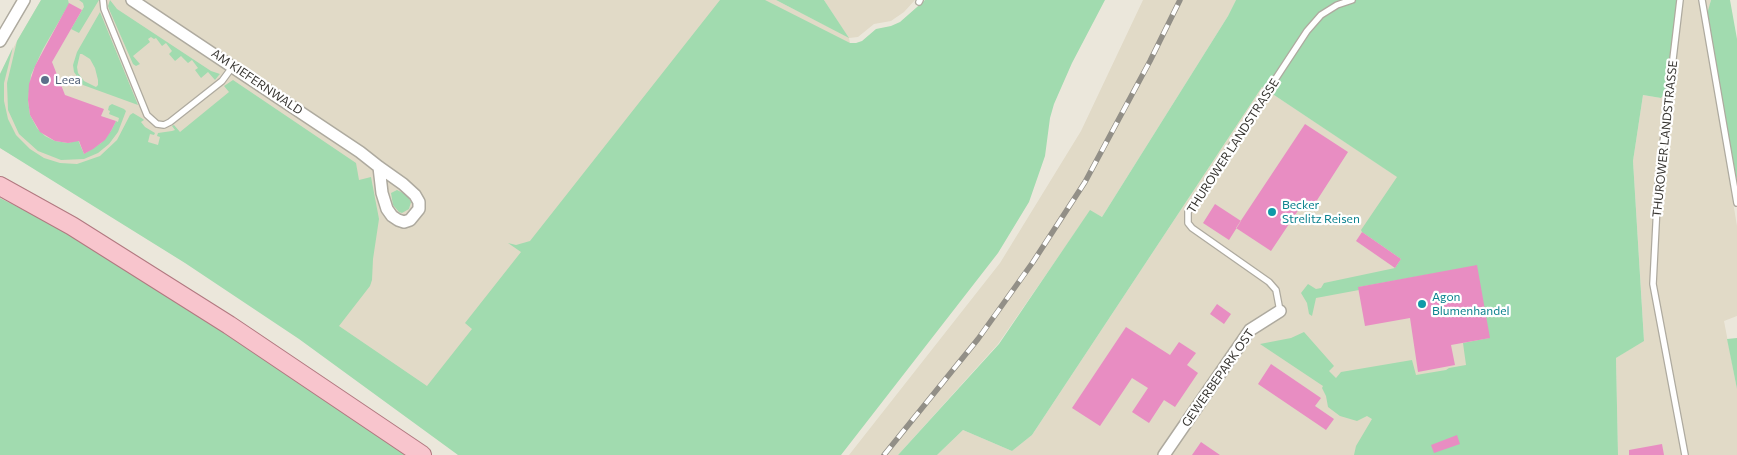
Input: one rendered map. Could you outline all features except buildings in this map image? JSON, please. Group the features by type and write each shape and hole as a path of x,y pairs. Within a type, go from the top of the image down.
{"main road":[{"path":"0,186 72,226 229,325 422,455"}],"street":[{"path":"0,41 24,0"},
{"name":"AM KIEFERNWALD","path":"132,0 360,152 416,195 420,202 419,209 410,220 404,222 398,220 387,209 382,193 379,168"},
{"name":"GEWERBEPARK OST","path":"1164,455 1250,330 1280,311"}],"lane":[{"path":"103,0 104,9 147,115 157,124 164,125 170,122 222,81 233,66"},
{"name":"THUROWER LANDSTRASSE","path":"1280,311 1276,290 1269,282 1192,228 1188,223 1188,212 1307,31 1321,15 1337,5 1352,0"},
{"name":"THUROWER LANDSTRASSE","path":"1680,0 1658,185 1653,284 1685,455"},
{"path":"1702,0 1737,203"}],"shaded area":[{"path":"41,0 776,0 848,37 824,0 915,0 904,12 891,21 874,24 858,37 849,38 850,43 879,58 527,455 0,148 0,74"},
{"path":"1143,0 1236,0 1228,16 1102,217 1090,211 998,344 898,455 849,455 1000,263 1081,131"},
{"path":"1678,0 1711,0 1704,28 1737,226 1737,316 1724,321 1737,389 1737,455 1618,455 1616,358 1644,340 1633,161 1643,95 1661,98"},
{"path":"1262,87 1479,231 1517,427 1473,455 937,455 963,430 1012,451 1032,435"}],"green space":[{"path":"41,0 68,0 69,4 43,49 31,75 28,100 30,115 37,128 45,136 55,141 68,143 78,140 84,154 101,143 111,131 116,121 118,122 119,118 109,114 109,106 112,104 126,111 118,132 109,144 98,153 84,159 61,160 38,151 19,134 8,110 7,83 17,41"},
{"path":"79,0 99,0 79,33 71,29 84,7 83,3"},
{"path":"110,0 117,9 211,71 220,74 215,80 208,72 201,78 195,70 198,68 192,60 188,63 181,56 175,61 169,54 172,51 166,43 162,46 156,38 151,37 148,39 150,42 133,56 140,64 136,66 133,64 109,9"},
{"path":"720,0 765,0 850,43 856,43 862,41 876,29 900,22 925,0 1105,0 1072,63 1054,104 1050,118 1045,156 1029,202 998,253 841,455 458,455 299,339 185,263 0,148 0,74 13,47 4,83 4,101 8,119 16,135 30,149 44,158 60,163 77,164 100,156 117,140 130,115 133,113 144,120 141,122 145,127 155,133 154,135 150,134 148,142 158,145 160,137 157,136 158,133 175,130 172,126 174,125 180,132 229,92 224,86 233,80 356,163 359,180 371,177 379,219 372,280 370,286 339,326 427,386 472,329 465,323 521,252 508,243 516,245 530,241"},
{"path":"776,0 824,0 849,38"},
{"path":"1236,0 1678,0 1666,92 1661,98 1643,95 1633,161 1644,341 1616,358 1618,455 1354,455 1356,446 1372,419 1367,416 1357,421 1340,416 1328,407 1323,386 1260,344 1291,338 1304,332 1334,366 1329,371 1336,378 1341,372 1412,360 1416,375 1466,365 1463,343 1489,338 1476,266 1359,287 1359,290 1316,298 1312,316 1309,314 1307,303 1301,293 1308,284 1316,289 1321,288 1324,283 1395,268 1401,259 1361,230 1397,177 1262,87 1032,435 1012,451 963,430 937,455 898,455 999,344 1090,210 1102,217 1228,16"},
{"path":"1711,0 1730,0 1737,39 1737,182 1707,14"},
{"path":"100,12 138,105 83,85 74,72 73,65 77,52","holes":["80,54 90,59 95,68 98,80 96,87 84,81 78,73 77,67"]},
{"path":"397,190 407,195 411,202 409,209 402,213 393,205 391,193"},
{"path":"0,198 62,229 235,338 408,455 0,455"},
{"path":"1737,338 1737,389 1727,339"}],"railway":[{"path":"884,455 978,339 1033,262 1085,182 1150,61 1180,0"}],"place":[{"name":"Leea","path":"45,80"},
{"name":"Becker Strelitz Reisen","path":"1272,212"},
{"name":"Agon Blumenhandel","path":"1422,304"}]}
